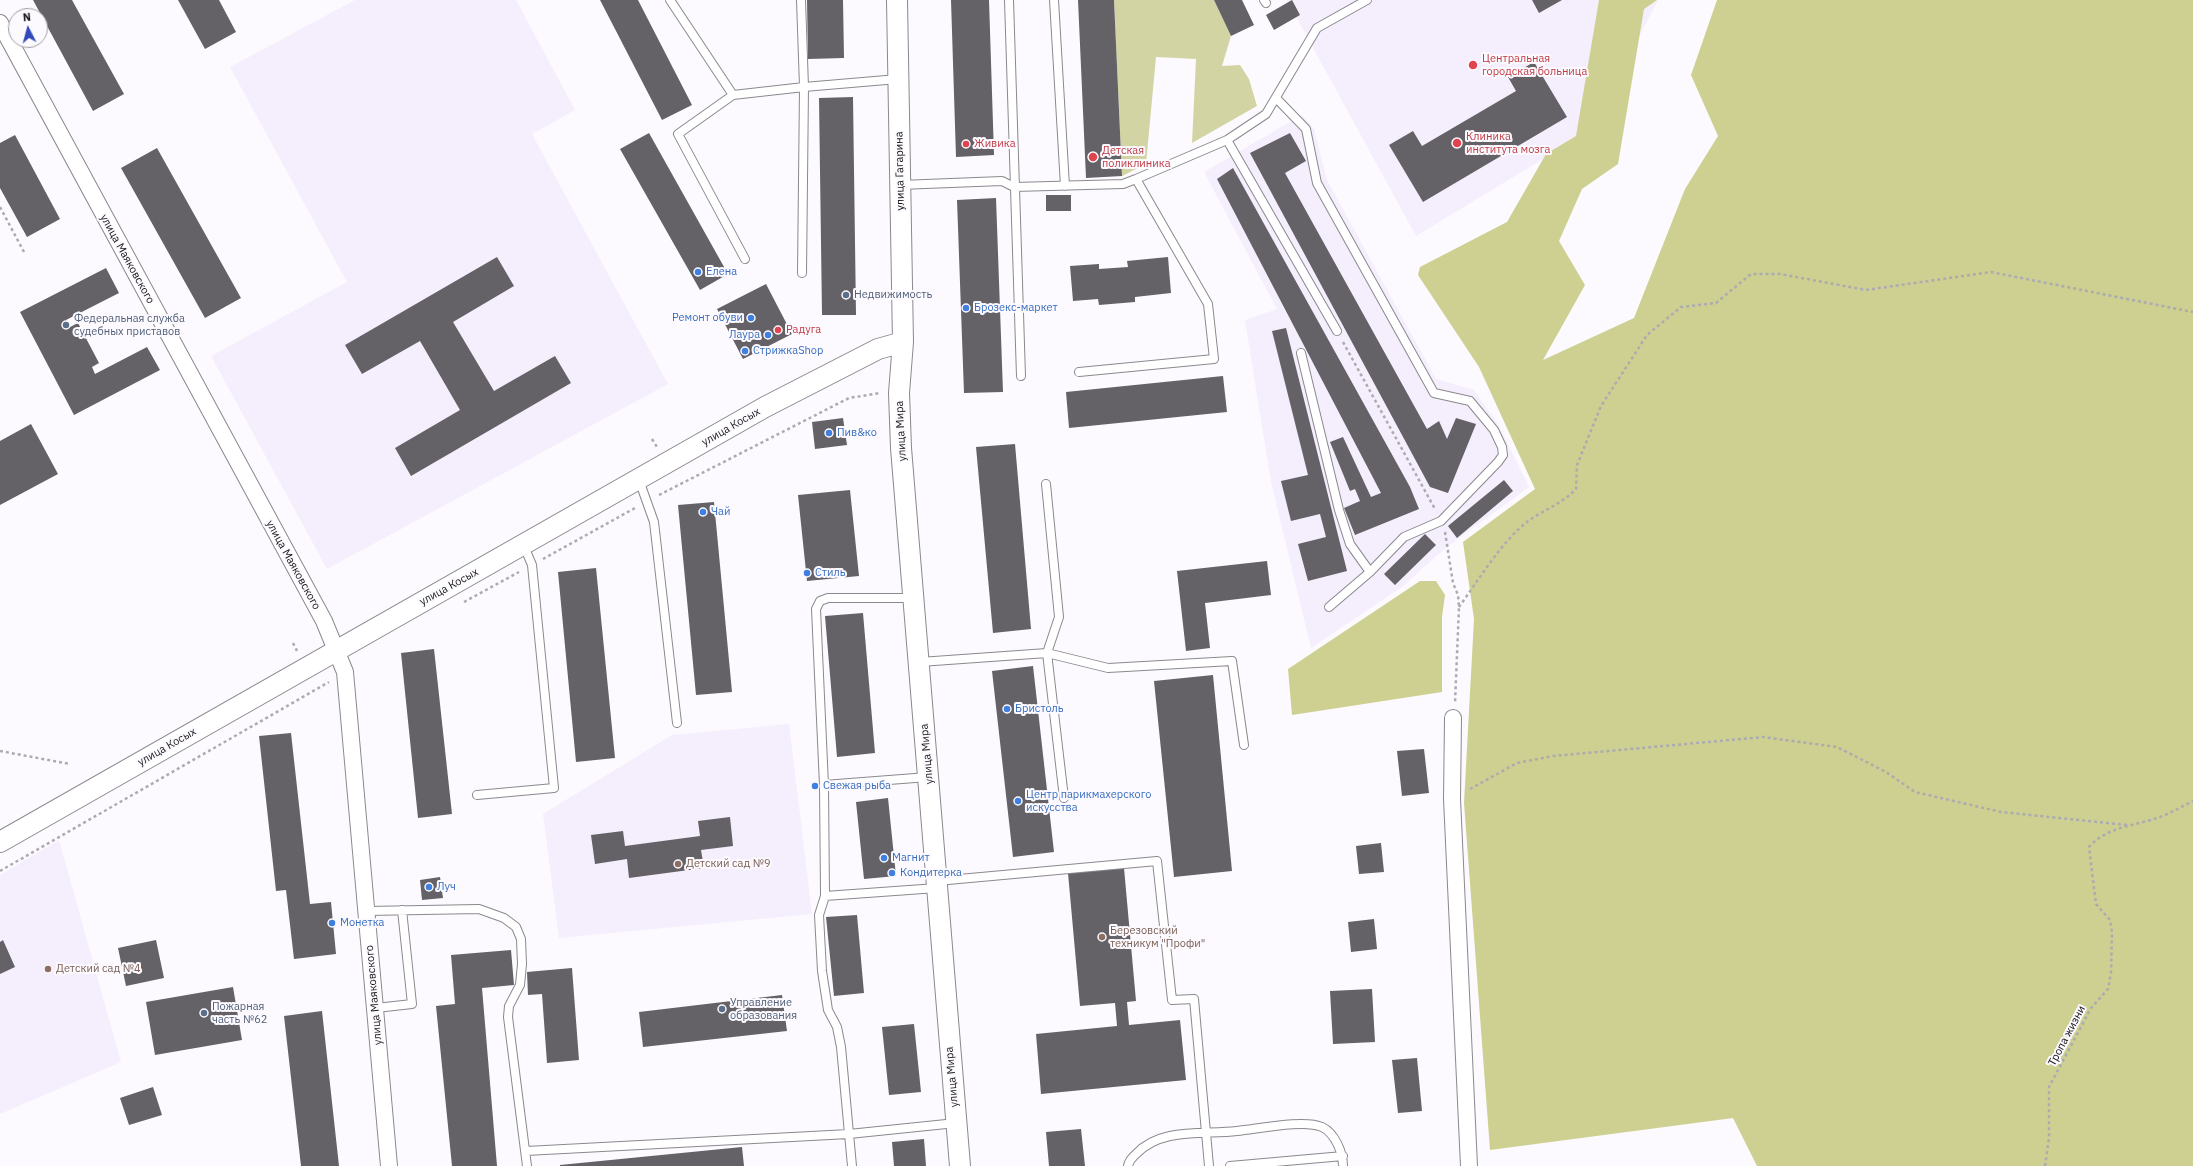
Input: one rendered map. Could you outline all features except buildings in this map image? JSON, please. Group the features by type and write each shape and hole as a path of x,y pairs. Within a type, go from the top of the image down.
{"street":[{"name":"улица Гагарина","path":"897,0 903,342"},
{"name":"улица Маяковского","path":"0,23 324,621 345,672 389,1166"},
{"name":"улица Косых","path":"0,842 524,546 765,407 878,349 903,342"},
{"name":"улица Мира","path":"903,342 899,393 901,448 915,598 936,884 960,1166"},
{"path":"1453,718 1452,799 1469,1166"}],"lane":[{"path":"670,0 733,95"},
{"path":"801,0 804,87 802,273"},
{"path":"1009,0 1021,376"},
{"path":"1054,0 1065,186"},
{"path":"900,185 1002,181 1014,187 1065,186 1123,184 1136,179 1227,140 1266,114 1317,28 1367,0"},
{"path":"744,259 678,134 733,95 899,79"},
{"path":"1276,98 1306,129 1317,183 1434,393 1470,401 1494,430 1502,447 1503,455 1441,521 1404,537 1370,572 1329,607"},
{"path":"1227,140 1337,331"},
{"path":"1079,372 1214,359 1208,304 1136,179"},
{"path":"1301,353 1339,510 1350,544 1370,572"},
{"path":"639,480 648,501 654,522 677,723"},
{"path":"1046,484 1059,616 1047,653 1064,798"},
{"path":"477,795 554,788 532,565 524,546"},
{"path":"852,1166 841,1047 837,1027 828,1010 822,971 819,915 825,896 824,785 816,609 820,601 828,598 915,598"},
{"path":"920,662 1047,653 1108,668 1232,661 1244,745"},
{"path":"824,785 929,777"},
{"path":"825,896 1157,861 1172,1000 1194,999 1209,1166"},
{"path":"367,912 479,909 504,918 516,927 521,939 522,964 520,985 509,1006 508,1017 527,1166"},
{"path":"376,1008 412,1004 402,910"},
{"path":"526,1151 849,1134 956,1123"},
{"path":"1128,1166 1129,1161 1140,1149 1155,1141 1172,1135 1205,1132 1231,1132 1300,1124 1323,1127 1334,1138 1343,1156 1343,1166"},
{"path":"1230,1166 1295,1163 1343,1156"}],"path":[{"path":"0,207 24,252"},
{"path":"1459,607 1497,554 1526,523 1569,497 1576,490 1577,465 1601,406 1647,335 1681,307 1716,303 1751,274 1780,274 1866,290 1991,272 2193,312"},
{"path":"1337,331 1441,521 1447,541 1453,583 1458,595 1459,607 1458,669 1453,718"},
{"path":"458,605 648,501 849,398 881,393"},
{"path":"0,871 310,694 345,672"},
{"path":"1452,799 1517,763 1553,756 1763,737 1837,747 1886,772 1915,792 2001,812 2127,825"},
{"path":"0,751 70,764"},
{"name":"Тропа жизни","path":"2045,1166 2049,1138 2049,1088 2091,1008 2108,989 2111,973 2112,932 2110,920 2096,904 2089,846 2095,840 2127,825 2157,818 2193,801"}],"shaded area":[{"path":"355,0 516,0 575,110 532,134 668,384 327,569 211,356 347,282 230,67"},
{"name":"Центральная городская больница","path":"1287,0 1658,0 1591,130 1416,236"},
{"path":"1302,115 1314,129 1327,180 1436,379 1474,390 1498,424 1529,487 1443,550 1402,587 1311,648 1271,482 1245,320 1277,309 1204,172"},
{"name":"Детский сад №9","path":"789,724 812,914 559,938 543,814 672,735"},
{"name":"Детский сад №4","path":"59,840 121,1062 0,1114 0,875"}],"green space":[{"path":"1114,0 1214,0 1231,36 1222,66 1240,65 1249,79 1257,106 1192,143 1196,59 1156,57 1146,164 1122,176"},
{"path":"1599,0 1657,0 1644,9 1618,164 1582,189 1559,241 1585,285 1543,360 1634,318 1685,189 1718,136 1691,75 1717,0 2193,0 2193,1166 1757,1166 1733,1118 1490,1150 1464,803 1474,619 1463,542 1535,489 1479,367 1418,275 1420,267 1507,222 1546,154 1576,136"},
{"path":"1420,581 1436,581 1445,595 1442,617 1442,692 1292,715 1288,669"}],"place":[{"name":"Центральная городская больница","path":"1473,65"},
{"name":"Клиника института мозга","path":"1457,143"},
{"name":"Живика","path":"966,144"},
{"name":"Детская поликлиника","path":"1093,157"},
{"name":"Елена","path":"698,272"},
{"name":"Недвижимость","path":"846,295"},
{"name":"Брозекс-маркет","path":"966,308"},
{"name":"Ремонт обуви","path":"751,318"},
{"name":"Федеральная служба судебных приставов","path":"66,325"},
{"name":"Радуга","path":"778,330"},
{"name":"Лаура","path":"768,335"},
{"name":"СтрижкаShop","path":"745,351"},
{"name":"Пив&ко","path":"829,433"},
{"name":"Чай","path":"703,512"},
{"name":"Стиль","path":"807,573"},
{"name":"Бристоль","path":"1007,709"},
{"name":"Свежая рыба","path":"815,786"},
{"name":"Центр парикмахерского искусства","path":"1018,801"},
{"name":"Магнит","path":"884,858"},
{"name":"Детский сад №9","path":"678,864"},
{"name":"Кондитерка","path":"892,873"},
{"name":"Луч","path":"429,887"},
{"name":"Монетка","path":"332,923"},
{"name":"Березовский техникум \"Профи\"","path":"1102,937"},
{"name":"Детский сад №4","path":"48,969"},
{"name":"Управление образования","path":"722,1009"},
{"name":"Пожарная часть №62","path":"204,1013"}]}
